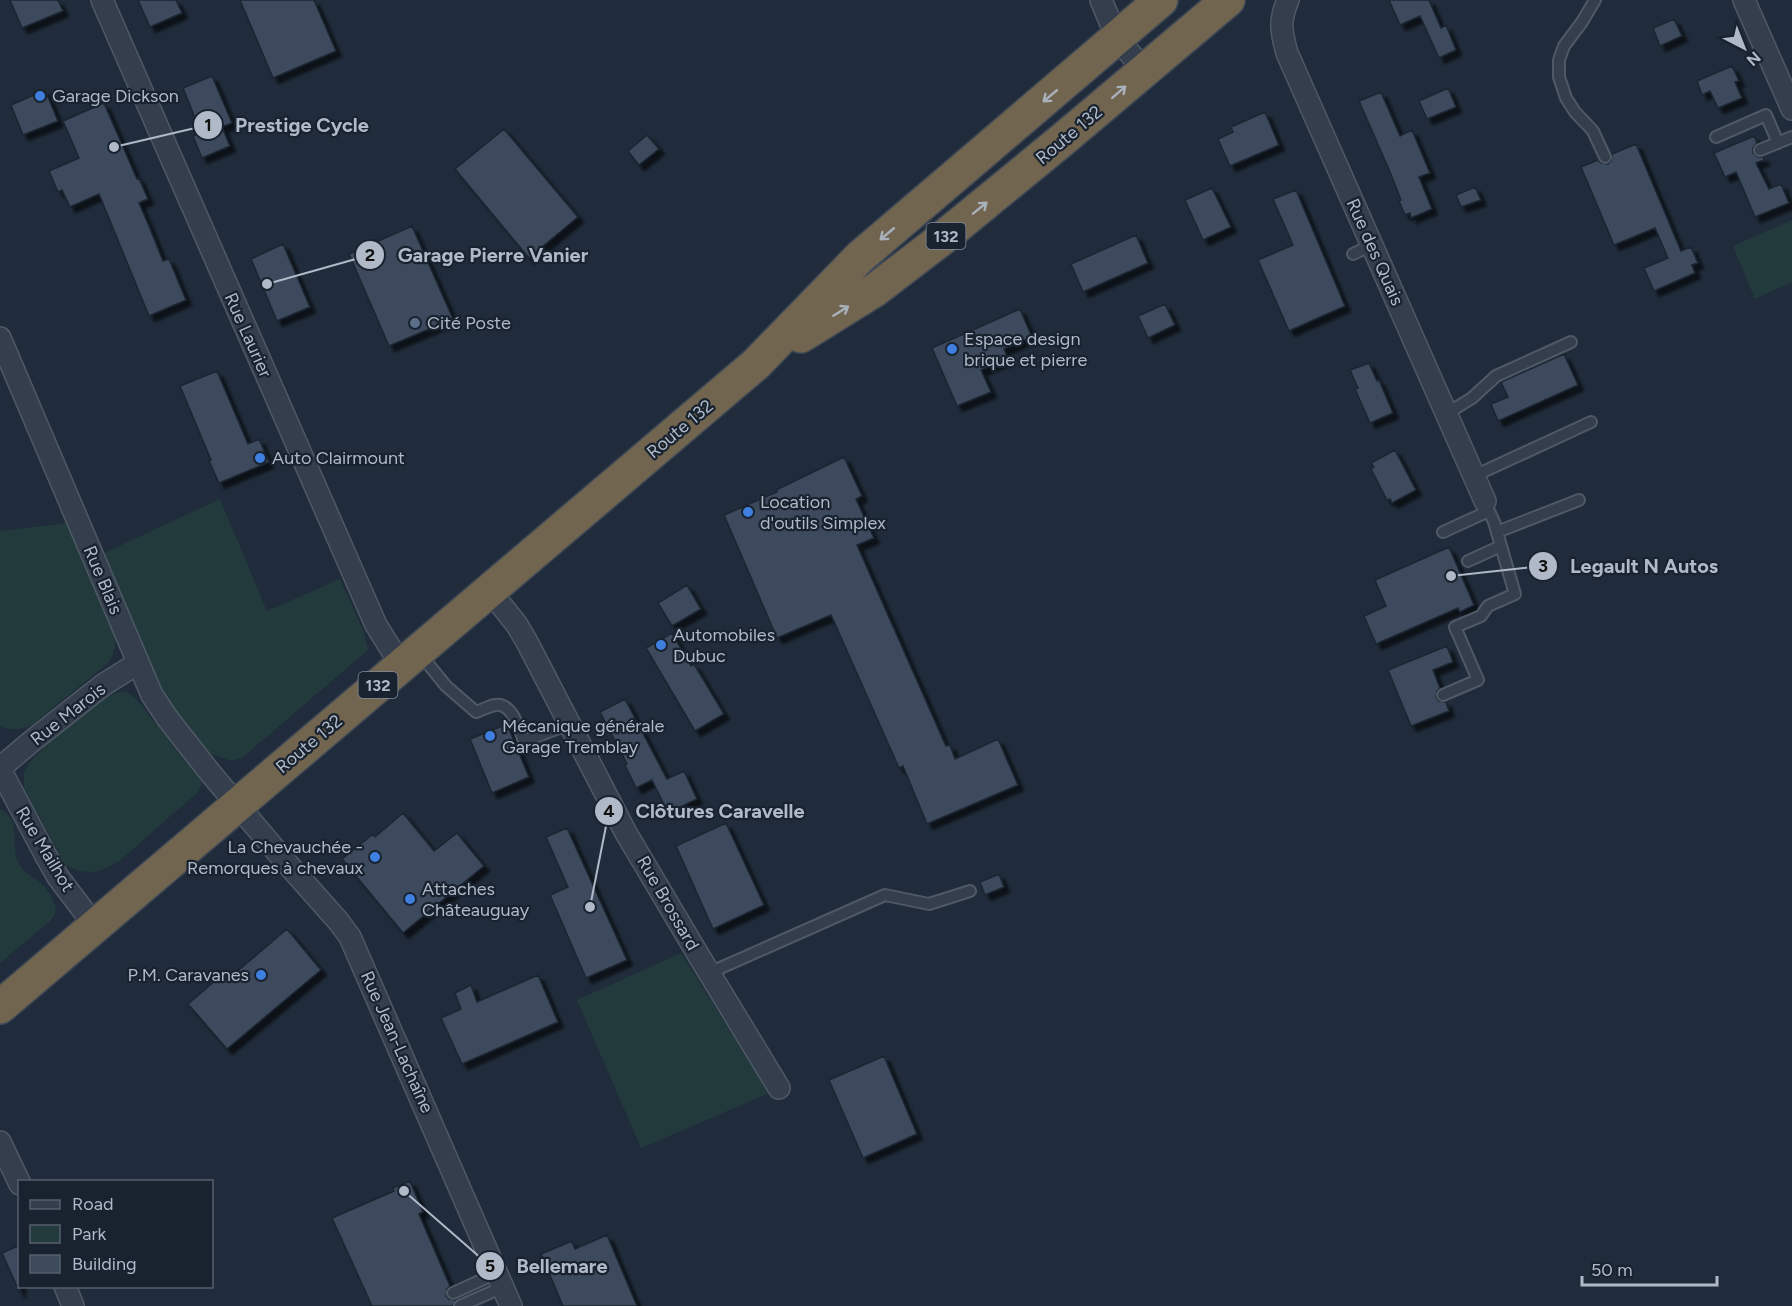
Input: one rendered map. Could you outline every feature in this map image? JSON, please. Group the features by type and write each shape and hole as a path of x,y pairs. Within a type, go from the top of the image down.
{"highway":[{"name":"Route 132","path":"0,1006 756,364 860,257 1161,0"},
{"name":"Route 132","path":"756,364 875,290 939,241 984,206 1228,0"},
{"path":"914,211 939,241"}],"street":[{"name":"Rue Laurier","path":"102,0 376,625 390,649 411,658"},
{"path":"1101,0 1117,38 1144,70"},
{"name":"Rue des Quais","path":"1288,0 1281,19 1281,33 1362,250 1446,414 1485,501"},
{"path":"1744,0 1792,109"},
{"name":"Rue Blais","path":"0,338 152,695 238,805"},
{"name":"Rue Brossard","path":"490,591 517,625 527,642 626,832 779,1088"},
{"name":"Rue Marois","path":"0,769 103,685 138,663"},
{"name":"Rue Mailhot","path":"0,769 58,877 95,926"},
{"name":"Rue Jean-Lachaîne","path":"238,805 350,937 503,1294"},
{"path":"0,1142 18,1180"},
{"path":"65,1288 73,1306"}],"lane":[{"path":"1595,0 1564,46 1559,60 1559,77 1566,98 1575,112 1593,131 1605,157"},
{"path":"1716,137 1766,115 1778,143"},
{"path":"1760,150 1792,137"},
{"path":"1446,414 1472,398 1496,376 1571,342"},
{"path":"1474,476 1591,422"},
{"path":"1497,532 1579,500"},
{"path":"1443,532 1490,511 1515,594 1488,606 1481,616 1455,627 1478,680 1443,695"},
{"path":"1468,561 1501,546"},
{"path":"411,658 476,712 496,704 503,706 512,714 524,741 570,724"},
{"path":"709,972 885,895 929,904 970,891"},
{"path":"453,1293 503,1294"},
{"path":"460,1306 503,1294"}],"green space":[{"path":"1792,220 1792,282 1755,299 1733,246"},
{"path":"220,499 267,611 340,579 364,632 368,650 242,758 231,761 212,754 201,744 165,700 104,553"},
{"path":"68,523 114,634 114,653 108,663 32,725 16,729 4,728 0,726 0,531"},
{"path":"119,692 128,692 137,700 199,777 202,784 198,792 118,862 98,871 80,871 65,865 24,788 24,773 30,762 44,747 106,697"},
{"path":"0,809 12,821 15,851 21,867 45,888 56,910 49,922 0,963"},
{"path":"681,953 769,1093 641,1148 577,1000"}],"building":[{"path":"10,0 58,0 63,11 22,28"},
{"path":"138,0 176,0 182,13 150,27"},
{"path":"240,0 314,0 336,51 273,78"},
{"path":"1389,0 1429,0 1441,28 1446,25 1456,50 1439,58 1420,16 1400,25"},
{"path":"1674,19 1682,36 1660,46 1653,28"},
{"path":"1732,66 1739,81 1735,82 1742,98 1718,108 1710,91 1702,95 1697,81"},
{"path":"212,76 232,123 222,127 230,146 202,158 193,136 201,133 183,88"},
{"path":"1448,88 1456,107 1427,119 1419,101"},
{"path":"45,90 58,121 23,135 11,105"},
{"path":"1381,92 1400,136 1412,130 1430,173 1419,177 1432,209 1411,218 1410,213 1405,215 1390,172 1359,101"},
{"path":"104,103 148,199 139,203 163,261 169,259 186,300 149,316 99,194 70,207 62,190 58,192 49,171 79,158 63,121"},
{"path":"1265,112 1279,145 1230,166 1218,139 1233,132 1231,127"},
{"path":"504,129 578,217 529,258 455,169"},
{"path":"647,135 659,149 639,165 628,151"},
{"path":"1754,136 1757,143 1753,148 1753,153 1758,157 1763,157 1764,160 1756,163 1769,189 1781,184 1789,203 1755,217 1736,172 1725,177 1714,153"},
{"path":"1636,144 1681,251 1691,247 1698,263 1692,265 1695,273 1654,291 1644,268 1668,258 1655,228 1614,245 1581,167 1598,160 1608,164 1612,154"},
{"path":"1475,187 1481,200 1461,207 1456,195"},
{"path":"1212,188 1231,227 1203,240 1185,200"},
{"path":"1296,190 1345,306 1289,331 1258,260 1293,245 1273,199"},
{"path":"412,226 453,319 389,346 349,254"},
{"path":"1136,235 1148,263 1083,292 1071,264"},
{"path":"283,244 310,307 277,321 251,259"},
{"path":"1165,304 1175,325 1148,338 1138,316"},
{"path":"1020,309 1032,337 1004,349 1008,359 981,370 991,392 957,406 932,348"},
{"path":"1564,354 1578,385 1498,421 1491,404 1508,397 1501,382"},
{"path":"1369,363 1393,413 1370,423 1355,389 1358,388 1350,370"},
{"path":"217,371 248,444 259,439 269,462 219,483 180,386"},
{"path":"1395,450 1416,490 1392,503 1390,499 1387,500 1371,469 1374,467 1371,463"},
{"path":"844,457 862,496 856,499 874,538 857,545 946,746 950,745 955,759 998,739 1018,785 927,824 903,766 899,768 831,615 777,638 724,515 777,492 776,490"},
{"path":"1449,547 1474,605 1460,612 1458,608 1376,644 1364,616 1386,606 1375,580"},
{"path":"687,585 701,609 672,626 658,603"},
{"path":"672,633 691,666 694,664 724,714 695,731 646,648"},
{"path":"1447,646 1453,662 1433,670 1440,688 1436,697 1439,701 1446,702 1449,711 1411,726 1388,670"},
{"path":"625,699 667,779 684,771 697,799 668,813 652,780 636,788 625,765 627,764 600,712"},
{"path":"507,724 529,777 492,793 470,739"},
{"name":"Attaches Châteauguay","path":"403,813 434,851 457,833 484,866 403,933 342,859 373,834 375,837"},
{"path":"726,823 764,905 713,929 676,846"},
{"path":"567,828 627,960 586,978 550,895 568,887 546,837"},
{"path":"999,874 1004,887 985,895 980,882"},
{"path":"287,929 321,970 227,1049 188,1004 223,974 227,980"},
{"path":"538,975 558,1022 462,1064 441,1018 461,1009 455,993 471,985 477,1002"},
{"path":"884,1056 917,1134 863,1158 829,1080"},
{"path":"410,1181 423,1212 419,1214 450,1286 446,1296 456,1300 453,1306 372,1306 332,1218 394,1191 393,1188"},
{"path":"607,1235 637,1306 563,1306 541,1254 572,1241 575,1249"},
{"path":"18,1246 20,1293 2,1253"}],"place":[{"name":"Garage Dickson","path":"40,96"},
{"name":"Prestige Cycle","path":"114,147"},
{"name":"Garage Pierre Vanier","path":"267,284"},
{"name":"Cité Poste","path":"415,323"},
{"name":"Espace design brique et pierre","path":"952,349"},
{"name":"Auto Clairmount","path":"260,458"},
{"name":"Location d'outils Simplex","path":"748,512"},
{"name":"Legault N Autos","path":"1451,576"},
{"name":"Automobiles Dubuc","path":"661,645"},
{"name":"Mécanique générale Garage Tremblay","path":"490,736"},
{"name":"La Chevauchée - Remorques à chevaux","path":"375,857"},
{"name":"Attaches Châteauguay","path":"410,899"},
{"name":"Clôtures Caravelle","path":"590,907"},
{"name":"P.M. Caravanes","path":"261,975"},
{"name":"Bellemare","path":"404,1191"}]}
